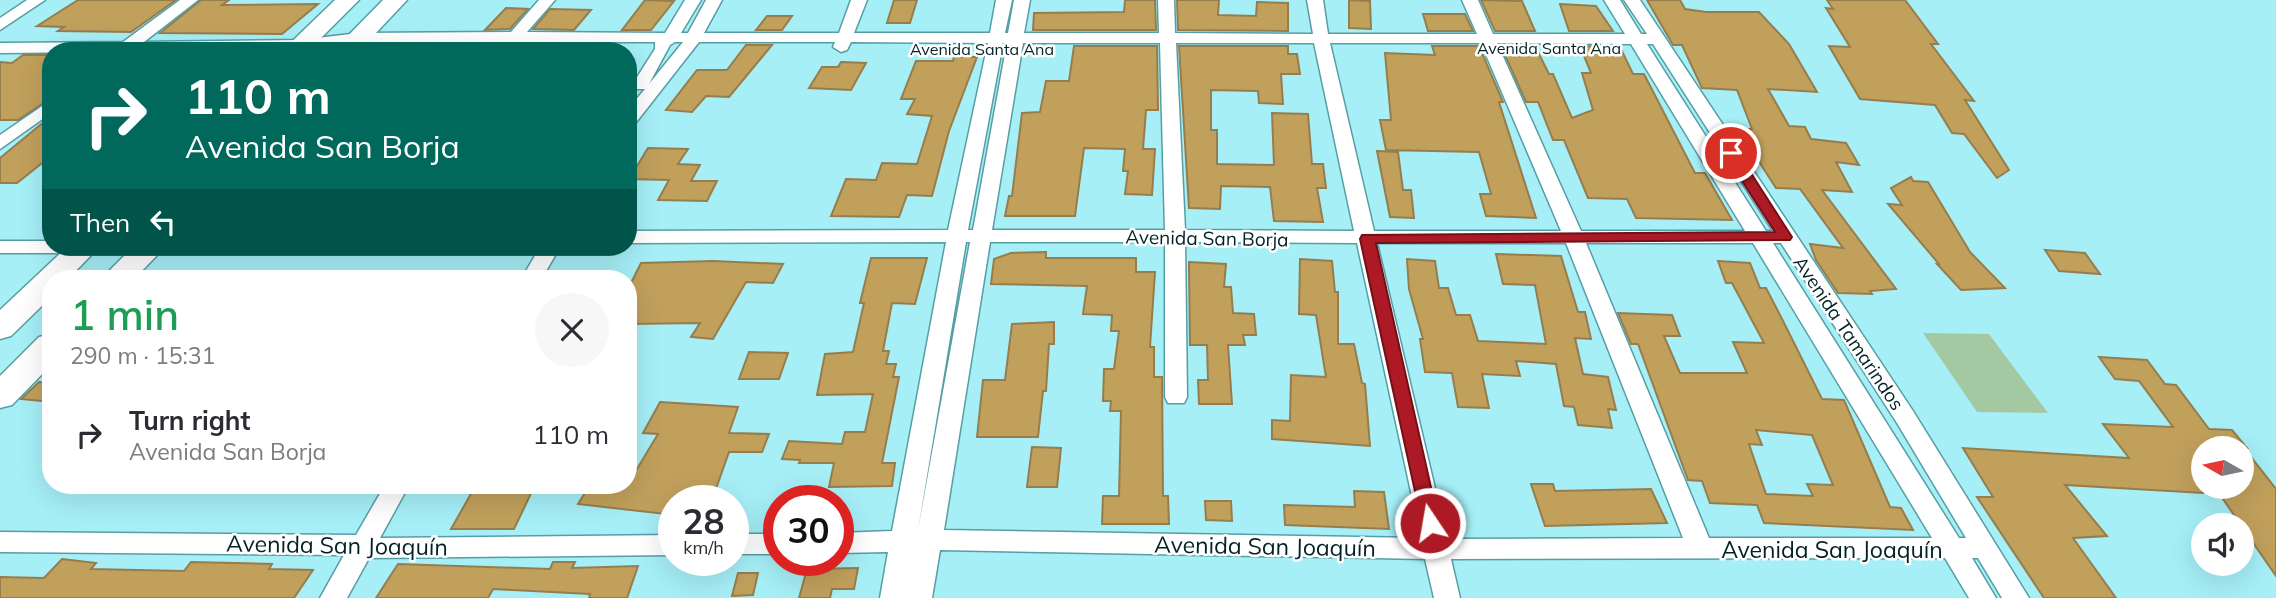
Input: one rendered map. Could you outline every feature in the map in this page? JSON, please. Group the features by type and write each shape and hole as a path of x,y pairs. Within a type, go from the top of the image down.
{"street":[{"path":"0,25 37,0"},
{"path":"133,42 190,0"},
{"path":"303,42 348,0"},
{"path":"354,42 396,0"},
{"path":"514,42 547,0"},
{"path":"637,107 677,44 693,0"},
{"path":"637,92 714,0"},
{"path":"843,43 859,0"},
{"path":"893,598 917,541 982,234 1005,42 1004,0"},
{"path":"919,598 917,541 957,234 1005,42 1022,0"},
{"path":"1166,0 1175,238 1176,397"},
{"path":"1315,0 1322,43 1447,598"},
{"path":"1470,0 1573,236 1701,550"},
{"name":"Avenida Tamarindos","path":"1612,0 1651,43 1785,237 1905,417 2016,598"},
{"name":"Avenida Tamarindos","path":"1632,0 1651,43 1759,237 1983,598"},
{"name":"Avenida Santa Ana","path":"637,44 1651,43"},
{"name":"Avenida Santa Ana","path":"0,48 42,48"},
{"path":"0,144 42,112"},
{"name":"Avenida San Borja","path":"637,237 982,234 1367,239 1785,237"},
{"path":"0,247 42,247"},
{"path":"60,270 75,256"},
{"path":"126,270 140,256"},
{"path":"0,328 42,288"},
{"path":"0,396 42,354"},
{"path":"346,598 393,494"},
{"path":"333,598 403,494"},
{"name":"Avenida San Joaquín","path":"854,543 917,541 1701,550 1985,548"},
{"name":"Avenida San Joaquín","path":"0,542 367,547 658,545"}],"green space":[{"path":"1923,333 1989,334 2048,413 1977,412"}],"building":[{"path":"78,0 176,0 131,32 58,31 64,27 37,26"},
{"path":"201,0 229,0 222,5 318,4 282,34 160,33"},
{"path":"645,0 674,1 651,30 622,30"},
{"path":"894,0 917,0 910,23 887,23"},
{"path":"1125,0 1155,0 1156,30 1033,30 1034,13 1124,12"},
{"path":"1177,0 1219,0 1218,15 1256,16 1257,2 1288,3 1288,31 1178,30"},
{"path":"1349,0 1370,1 1371,29 1349,28"},
{"path":"1481,0 1522,1 1535,31 1495,31"},
{"path":"1647,0 1680,0 1685,9 1706,12 1759,12 1789,44 1817,92 1768,89 1789,126 1805,127 1811,139 1846,143 1859,165 1836,162 1852,192 1822,190 1896,289 1870,291 1872,294 1838,293 1816,260 1810,244 1843,248 1800,189 1776,188 1738,129 1752,129 1737,90 1702,88 1682,45 1673,45"},
{"path":"1827,0 1905,0 1938,44 1931,44 1974,101 1965,100 2009,170 1997,178 1964,134 1952,133 1935,105 1860,99 1829,46 1850,47 1826,8 1833,9"},
{"path":"1560,4 1596,6 1613,31 1569,31"},
{"path":"506,8 528,9 510,29 485,30"},
{"path":"550,9 591,10 574,30 533,29"},
{"path":"1423,14 1465,14 1473,31 1428,31"},
{"path":"767,16 792,16 782,30 756,30"},
{"path":"746,45 772,45 729,97 706,96 692,112 666,110 697,70 727,70"},
{"path":"1074,46 1157,46 1158,110 1146,110 1143,149 1155,149 1152,195 1125,194 1128,171 1123,171 1125,149 1084,148 1075,216 1005,216 1009,196 1012,196 1022,113 1040,112 1046,81 1069,81"},
{"path":"1179,46 1288,46 1288,54 1297,54 1300,74 1281,74 1283,104 1259,103 1258,91 1211,90 1211,130 1217,130 1217,164 1274,165 1272,113 1308,114 1312,164 1323,164 1326,188 1317,188 1323,222 1274,221 1270,187 1221,186 1220,209 1189,208"},
{"path":"1432,46 1479,46 1503,102 1499,102 1536,218 1486,216 1480,194 1491,194 1479,152 1386,150 1380,120 1391,120 1385,53 1435,55"},
{"path":"1501,46 1535,46 1549,74 1553,74 1572,118 1593,110 1582,73 1591,73 1580,46 1620,47 1633,74 1644,74 1695,173 1705,173 1732,220 1636,218 1627,199 1588,198 1564,140 1553,140 1538,102 1526,102"},
{"path":"23,55 42,55 42,104 18,120 0,120 0,62 12,63"},
{"path":"954,57 977,57 949,131 932,196 907,195 899,217 831,216 846,179 876,180 882,163 917,164 932,116 907,114 915,99 901,99 916,61 953,61"},
{"path":"841,62 866,63 851,90 809,88 822,67 838,67"},
{"path":"42,123 42,163 17,183 0,183 0,158"},
{"path":"648,148 688,149 678,164 700,165 691,181 717,181 707,201 658,200 669,180 637,179 637,166"},
{"path":"1377,151 1398,152 1403,190 1411,190 1414,218 1390,217"},
{"path":"1911,177 1913,181 1928,182 1970,252 2005,288 1961,290 1937,264 1888,204 1902,205 1891,188"},
{"path":"2045,250 2085,253 2100,274 2059,271"},
{"path":"1046,252 1046,258 1136,258 1136,272 1155,272 1150,347 1154,347 1154,377 1162,377 1163,496 1168,496 1169,524 1102,524 1103,496 1119,496 1121,411 1110,411 1111,401 1103,401 1104,369 1114,369 1119,331 1111,331 1112,315 1083,314 1087,286 991,284 994,259 1011,253"},
{"path":"1496,254 1561,256 1578,312 1585,312 1591,339 1575,338 1583,374 1608,377 1616,410 1608,409 1612,428 1578,425 1574,407 1564,406 1556,364 1516,361 1520,376 1482,374 1489,408 1458,407 1452,373 1425,372 1420,339 1423,339 1409,289 1407,259 1435,261 1439,288 1448,288 1456,315 1470,315 1478,341 1546,344 1535,285 1503,284"},
{"path":"871,258 927,258 915,304 892,303 883,351 889,351 886,364 896,364 893,377 899,377 882,463 895,463 892,486 829,485 834,463 799,463 800,460 782,459 789,441 842,444 845,432 865,432 873,394 817,395 825,354 853,352 864,303 860,303"},
{"path":"1300,259 1332,261 1335,292 1338,292 1338,344 1354,344 1362,383 1365,384 1370,446 1272,439 1272,420 1290,421 1291,375 1326,377 1316,315 1299,314"},
{"path":"713,261 783,264 773,283 746,282 713,339 691,337 700,323 637,324 637,271 641,263"},
{"path":"1718,261 1750,263 1760,288 1766,288 1822,399 1844,400 1890,507 1901,508 1913,530 1764,523 1757,505 1710,503 1702,481 1688,480 1638,344 1631,344 1618,313 1672,315 1680,336 1664,336 1680,373 1747,373 1733,342 1764,343 1732,283 1726,283","holes":["1756,430 1812,435 1833,485 1807,484 1813,496 1766,494 1749,444 1762,445"]},
{"path":"1189,262 1226,264 1224,287 1231,287 1233,313 1254,314 1256,335 1243,335 1245,345 1228,345 1232,404 1199,404 1198,380 1208,380 1207,345 1190,345"},
{"path":"1054,322 1054,344 1049,344 1046,391 1043,391 1038,437 977,437 983,380 1005,380 1012,324"},
{"path":"749,352 788,353 779,379 739,379"},
{"path":"2099,357 2147,360 2165,384 2176,385 2209,429 2232,430 2237,436 2191,436 2191,492 2065,485 2107,536 2073,538 2116,598 2044,598 1977,497 1993,497 1963,448 2129,458 2103,424 2173,427 2139,381 2115,379"},
{"path":"39,382 42,382 42,401 21,399"},
{"path":"660,402 738,407 729,433 769,434 762,452 729,452 717,485 658,485 658,513 578,504 584,494 637,494 637,469 658,434 643,433"},
{"path":"1032,447 1061,448 1057,487 1027,487"},
{"path":"2254,461 2276,489 2276,576 2254,544 2254,513 2233,513 2223,499 2254,499"},
{"path":"1531,484 1553,484 1555,491 1651,489 1667,523 1545,526"},
{"path":"1354,491 1384,492 1389,529 1285,525 1284,505 1355,507"},
{"path":"471,494 531,494 514,529 451,529"},
{"path":"1205,501 1231,501 1232,521 1206,520"},
{"path":"62,559 96,563 91,569 184,571 191,562 272,564 269,569 313,570 294,598 0,598 0,577 44,578"},
{"path":"553,562 575,562 572,568 638,566 627,598 589,598 590,594 493,589 488,598 376,598 398,564 550,569"},
{"path":"854,568 858,568 854,589 832,589 830,598 799,598 805,576 854,576"},
{"path":"758,573 753,595 732,596 737,576"}],"route":[{"path":"1430,523 1367,239 1785,237 1731,153"}]}
